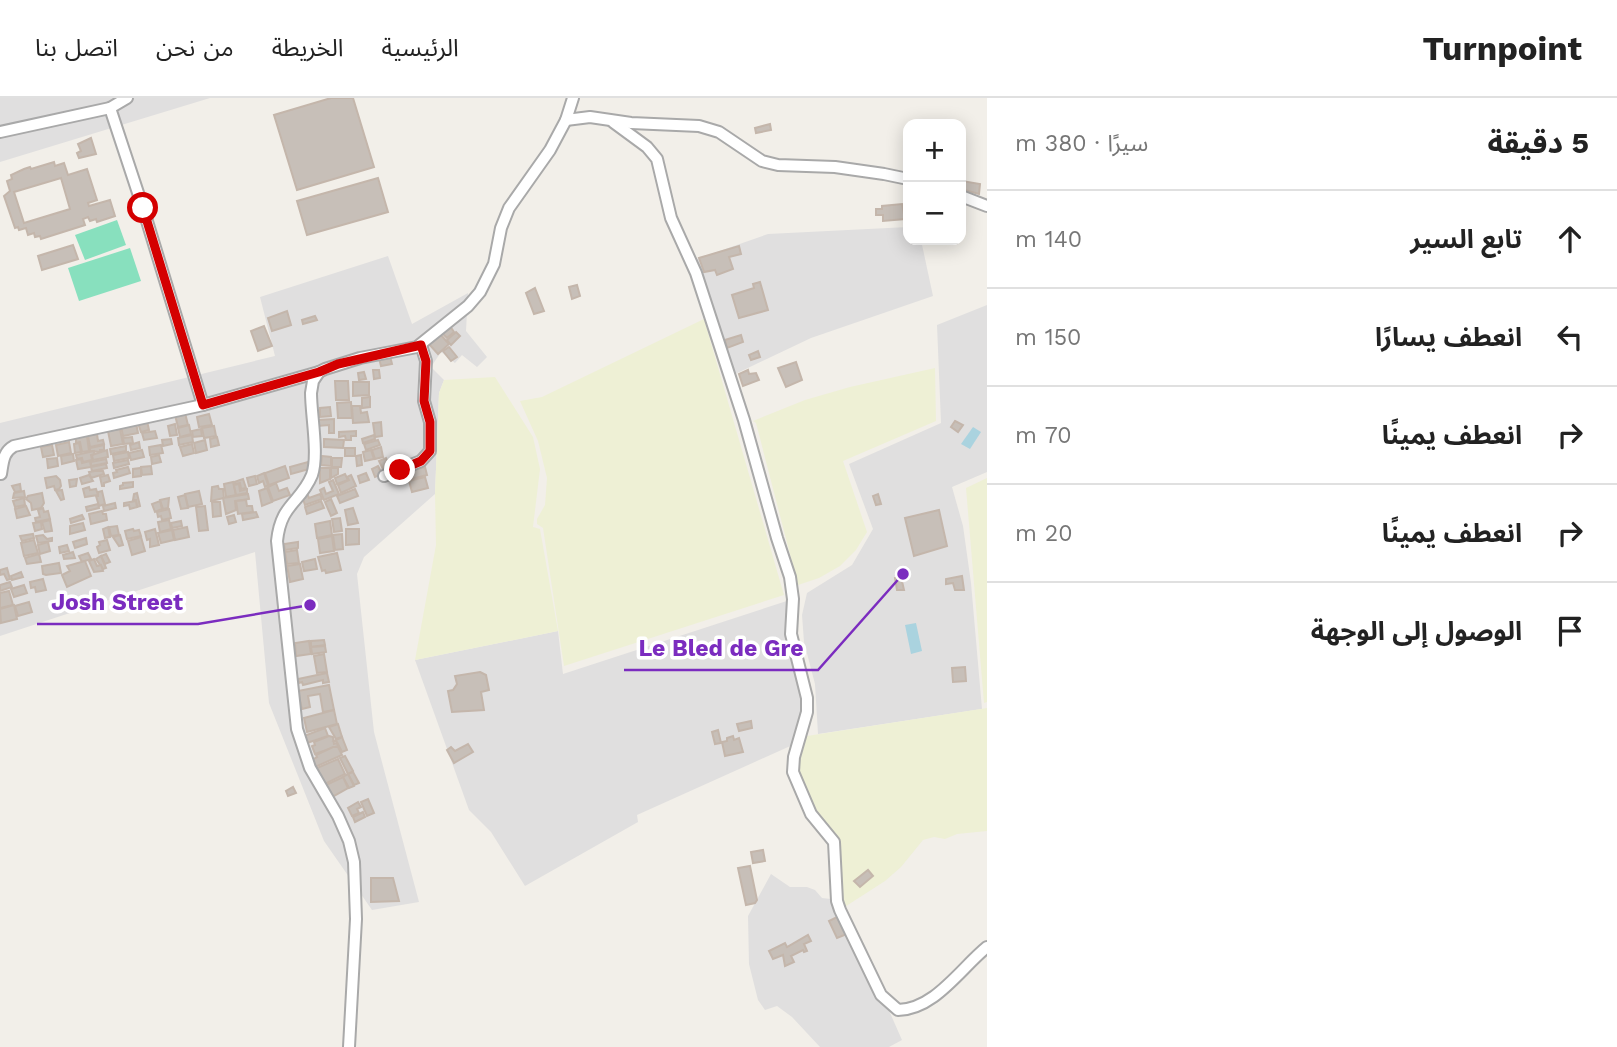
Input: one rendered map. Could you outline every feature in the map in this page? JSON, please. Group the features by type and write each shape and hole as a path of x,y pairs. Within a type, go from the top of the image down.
{"street":[{"path":"0,132 110,108 127,98"},
{"path":"1,474 4,456 7,450 14,446 203,405 319,372 338,364 421,345 468,306 480,292 494,264 501,228 509,208 550,150 566,120 573,98"},
{"path":"110,108 203,405"},
{"path":"566,120 590,117 613,122 699,126 719,132 762,162 847,169 903,179"},
{"path":"613,122 648,147 657,159 671,218 696,273 744,420 790,577 793,599 791,634 807,705 793,772 811,814 834,842 837,901 840,910 880,995 898,1010 908,1010 932,998 987,947"},
{"path":"966,198 987,206"},
{"path":"384,476 421,461 430,451 430,422 424,401 426,361 421,345"},
{"path":"319,372 310,393 313,470 302,492 280,520 276,541 297,729 310,768 349,841 354,862 357,888 349,1047"}],"shaded area":[{"path":"0,98 210,98 0,162"},
{"path":"903,227 903,245 922,245 933,296 811,338 729,377 691,261 768,234"},
{"path":"388,256 412,324 468,293 466,331 487,357 477,367 462,355 455,363 441,352 431,367 444,380 439,393 435,494 364,557 357,574 374,732 419,902 372,910 324,841 269,703 255,552 0,636 0,423 275,356 260,297"},
{"path":"987,305 987,472 952,487 963,526 971,583 982,709 818,734 815,684 804,642 802,615 807,593 852,565 873,529 849,464 941,423 937,325"},
{"path":"793,599 792,617 807,698 797,743 637,815 638,822 525,886 491,832 469,810 415,660 558,631 563,674"},
{"path":"771,874 790,887 807,887 815,890 822,898 831,899 878,1000 887,1006 902,1040 889,1047 820,1047 792,1017 777,1006 765,1010 758,1000 749,964 748,916"}],"green space":[{"path":"117,220 126,245 85,260 75,235"},
{"path":"130,248 141,281 79,301 68,268"},
{"path":"704,319 784,595 564,666 543,528 537,524 545,505 547,478 538,441 520,401 542,397"},
{"path":"935,368 936,421 843,461 867,532 856,550 840,566 819,578 798,585 756,423 753,421 805,400"},
{"path":"495,377 533,437 540,469 533,527 540,529 558,631 415,660 436,545 439,393 444,380"},
{"path":"987,478 987,702 984,703 966,488"},
{"path":"987,708 987,831 923,840 901,867 885,881 840,910 837,851 805,802 794,757 807,736"}],"water":[{"path":"973,427 981,432 970,449 961,444"},
{"path":"916,623 922,651 911,654 905,625"}],"building":[{"path":"331,98 353,98 374,167 297,190 274,115"},
{"path":"770,124 771,130 756,133 755,128"},
{"path":"91,138 96,154 79,158 77,153 81,151 78,144"},
{"path":"54,162 55,166 64,163 68,175 87,169 97,200 88,203 89,206 110,200 115,216 97,222 96,219 90,221 88,217 83,219 85,225 41,239 40,236 35,237 34,233 28,235 26,228 15,228 4,196 10,191 7,181 12,179 11,175 30,167 31,169","holes":["61,178 70,209 24,223 14,192"]},
{"path":"378,178 388,212 307,235 297,201"},
{"path":"966,182 980,184 979,194 966,190"},
{"path":"902,204 903,219 883,221 883,215 876,215 876,209 882,209 882,206"},
{"path":"73,245 78,259 42,270 38,256"},
{"path":"739,246 741,254 729,257 733,269 717,275 715,270 704,272 699,258"},
{"path":"760,282 768,310 739,318 732,295 754,288 753,284"},
{"path":"577,285 580,296 572,299 569,287"},
{"path":"535,288 544,311 534,314 526,293"},
{"path":"287,311 291,325 272,331 268,318"},
{"path":"315,316 317,320 303,324 302,320"},
{"path":"264,326 272,346 258,351 251,331"},
{"path":"450,326 454,332 447,338 442,333"},
{"path":"456,332 460,336 451,345 447,340"},
{"path":"440,334 449,344 438,354 429,344"},
{"path":"741,335 743,342 727,348 725,340"},
{"path":"449,347 457,357 451,361 443,351"},
{"path":"758,351 760,357 751,360 749,355"},
{"path":"390,356 392,364 381,366 379,358"},
{"path":"796,362 802,380 786,387 778,368"},
{"path":"373,370 379,370 380,378 374,379"},
{"path":"748,370 749,374 756,373 759,380 743,386 739,374"},
{"path":"364,372 366,379 359,380 358,373"},
{"path":"335,381 348,381 349,400 336,400"},
{"path":"353,382 369,382 369,395 353,396"},
{"path":"370,397 370,407 362,408 362,398"},
{"path":"351,402 352,418 338,418 337,403"},
{"path":"352,406 360,406 361,413 367,412 369,422 353,423"},
{"path":"330,407 331,416 320,417 320,408"},
{"path":"185,413 188,425 178,427 175,415"},
{"path":"209,414 212,425 199,427 197,417"},
{"path":"334,419 334,433 329,433 329,425 318,426 318,420"},
{"path":"147,421 149,430 141,432 138,423"},
{"path":"955,421 963,425 958,432 951,427"},
{"path":"381,422 382,436 375,437 373,423"},
{"path":"136,423 138,433 123,436 121,426"},
{"path":"175,424 177,435 170,436 168,426"},
{"path":"189,425 191,434 180,437 178,428"},
{"path":"214,426 216,436 204,438 202,428"},
{"path":"120,429 123,444 111,446 108,431"},
{"path":"201,429 202,436 193,437 192,431"},
{"path":"155,431 157,438 144,440 142,433"},
{"path":"356,431 356,436 351,436 351,440 346,440 345,436 339,437 339,432"},
{"path":"97,434 98,441 103,440 104,444 90,447 88,436"},
{"path":"192,435 193,442 179,445 178,438"},
{"path":"374,435 375,439 363,443 362,439"},
{"path":"87,436 89,451 82,452 80,442 76,443 76,437"},
{"path":"132,437 133,443 124,444 123,438"},
{"path":"217,437 219,445 211,447 210,439"},
{"path":"171,439 172,444 163,446 162,440"},
{"path":"324,439 344,440 343,448 324,447"},
{"path":"205,440 207,450 196,453 194,443"},
{"path":"378,440 380,445 366,450 364,444"},
{"path":"69,442 71,453 58,456 56,445"},
{"path":"139,442 140,448 131,450 130,445"},
{"path":"79,443 81,452 75,453 74,444"},
{"path":"192,444 194,453 183,456 180,447"},
{"path":"52,445 54,455 43,457 41,447"},
{"path":"104,445 104,450 100,452 90,451 90,448"},
{"path":"161,445 163,453 150,455 149,447"},
{"path":"126,446 126,451 111,454 110,449"},
{"path":"381,447 383,457 375,459 372,450"},
{"path":"345,448 355,448 355,456 345,456"},
{"path":"107,450 108,457 93,460 92,455"},
{"path":"142,450 144,457 131,460 129,453"},
{"path":"371,450 374,459 365,461 363,452"},
{"path":"94,451 92,460 83,462 82,458 77,459 76,455"},
{"path":"128,452 129,458 114,461 113,455"},
{"path":"73,454 74,461 62,464 61,456"},
{"path":"159,455 161,462 152,464 151,457"},
{"path":"361,455 362,465 357,466 356,456"},
{"path":"322,456 331,457 331,466 321,465"},
{"path":"57,458 58,466 48,468 47,459"},
{"path":"332,458 342,458 341,467 332,467"},
{"path":"386,458 391,471 385,473 379,461"},
{"path":"81,459 82,463 90,461 91,467 78,469 76,460"},
{"path":"106,459 107,463 91,466 91,462"},
{"path":"128,460 129,464 114,468 113,463"},
{"path":"308,462 309,469 291,474 290,467"},
{"path":"106,464 107,468 92,471 91,467"},
{"path":"151,466 152,474 142,475 141,467"},
{"path":"285,466 289,478 269,485 265,473"},
{"path":"378,466 382,474 375,477 372,469"},
{"path":"128,467 130,473 114,478 113,473 117,472 116,470"},
{"path":"425,467 427,475 408,480 406,472"},
{"path":"141,468 141,476 133,477 133,469"},
{"path":"320,468 330,468 330,479 320,483"},
{"path":"331,468 338,468 338,474 331,478"},
{"path":"103,471 104,474 91,478 89,472"},
{"path":"264,473 268,485 265,487 263,481 259,483 257,476"},
{"path":"366,473 369,480 360,483 358,476"},
{"path":"345,474 348,480 337,484 335,478"},
{"path":"89,475 93,481 82,484 80,478"},
{"path":"108,475 110,481 102,486 100,477"},
{"path":"351,475 356,486 341,493 338,485 349,480 347,477"},
{"path":"56,476 60,480 59,489 55,490 54,486 47,488 45,478"},
{"path":"255,476 257,484 249,486 247,478"},
{"path":"425,477 428,488 412,492 409,481"},
{"path":"77,479 76,486 70,487 69,480"},
{"path":"243,479 246,488 241,489 240,483 234,482"},
{"path":"333,480 339,494 324,500 320,490 324,488 326,494 333,491 329,482"},
{"path":"133,482 133,487 120,489 123,483"},
{"path":"233,482 236,495 226,497 224,484"},
{"path":"276,483 279,491 287,488 290,495 273,501 268,487"},
{"path":"20,484 21,491 15,492 12,486"},
{"path":"239,484 240,491 247,489 247,493 236,495 234,485"},
{"path":"89,487 90,490 96,489 98,495 85,497 83,489"},
{"path":"212,487 223,489 224,498 211,501"},
{"path":"267,488 272,502 262,506 259,491"},
{"path":"355,489 358,496 340,503 337,496"},
{"path":"62,490 64,499 61,500 56,491"},
{"path":"24,491 25,497 13,498 14,493"},
{"path":"102,491 105,504 99,506 96,496"},
{"path":"199,491 202,504 188,507 185,494"},
{"path":"306,491 309,498 320,494 322,499 305,505 302,496"},
{"path":"42,493 44,503 41,508 32,510 31,503 26,499 28,496"},
{"path":"137,493 140,506 137,507 136,500 133,500 134,494"},
{"path":"248,494 249,499 235,501 236,510 226,514 223,498"},
{"path":"878,494 881,504 876,505 873,496"},
{"path":"185,495 188,508 181,509 178,497"},
{"path":"24,498 25,505 15,507 13,501"},
{"path":"169,498 168,508 163,509 160,500"},
{"path":"331,499 337,513 331,516 325,502"},
{"path":"246,500 247,506 252,506 253,512 238,514 236,501"},
{"path":"136,501 137,507 130,509 129,505 124,506 124,503"},
{"path":"160,501 162,509 155,512 152,504"},
{"path":"321,501 324,508 307,514 305,507"},
{"path":"212,502 220,502 221,516 213,517"},
{"path":"115,503 116,508 104,511 103,506"},
{"path":"98,504 99,508 87,511 86,507"},
{"path":"26,506 30,515 17,518 15,509"},
{"path":"205,506 208,530 199,531 196,507"},
{"path":"43,508 44,512 48,511 50,519 36,522 35,518 40,517 38,510"},
{"path":"353,508 358,523 348,525 345,510"},
{"path":"169,509 171,518 162,520 161,516 158,517 157,512"},
{"path":"939,510 947,546 914,556 905,518"},
{"path":"102,511 107,520 91,524 89,514"},
{"path":"256,512 258,517 243,520 242,514"},
{"path":"82,515 84,519 71,523 70,519"},
{"path":"234,515 236,522 229,524 227,517"},
{"path":"340,518 342,531 334,532 332,519"},
{"path":"50,520 52,531 45,532 42,522"},
{"path":"169,520 171,529 160,532 158,522"},
{"path":"181,521 182,526 172,528 171,523"},
{"path":"330,521 332,535 317,538 315,524"},
{"path":"41,522 42,529 35,531 33,523"},
{"path":"83,523 85,530 70,534 70,526"},
{"path":"117,526 119,535 111,536 109,527"},
{"path":"108,527 110,537 105,538 103,529"},
{"path":"187,527 189,537 175,540 173,530"},
{"path":"155,529 159,545 150,547 150,539 147,540 145,532"},
{"path":"346,529 359,529 359,544 346,545"},
{"path":"139,530 141,536 127,539 125,531"},
{"path":"172,530 174,540 161,543 158,533"},
{"path":"33,534 34,538 22,541 20,536"},
{"path":"342,534 343,549 335,550 333,535"},
{"path":"43,535 47,539 52,538 52,541 38,543 36,536"},
{"path":"120,535 123,545 119,546 113,537"},
{"path":"332,536 334,551 320,553 318,539"},
{"path":"141,537 145,551 132,555 128,541"},
{"path":"86,538 87,544 75,548 73,542"},
{"path":"34,540 38,553 24,556 21,543"},
{"path":"107,540 110,550 99,553 99,542"},
{"path":"48,542 50,551 40,554 38,545"},
{"path":"298,542 298,548 285,550 284,544"},
{"path":"67,545 69,551 60,553 59,547"},
{"path":"297,550 299,563 287,564 285,552"},
{"path":"73,552 75,558 64,559 63,555"},
{"path":"88,553 91,559 82,562 79,556"},
{"path":"337,553 341,570 326,573 325,570 322,571 318,557"},
{"path":"39,554 41,562 27,564 25,558"},
{"path":"106,554 110,562 105,564 101,556"},
{"path":"101,556 106,568 103,569 96,559"},
{"path":"94,559 103,571 94,572 89,561"},
{"path":"315,559 317,569 304,571 302,562"},
{"path":"85,561 91,576 67,587 62,575 70,571 67,566"},
{"path":"59,563 61,573 43,574 42,566"},
{"path":"300,564 303,579 290,582 287,566"},
{"path":"7,568 10,579 7,580 4,574 0,575 0,570"},
{"path":"21,572 23,577 12,580 11,576"},
{"path":"962,576 964,590 955,590 953,583 946,584 946,579"},
{"path":"901,577 904,590 897,590 895,578"},
{"path":"43,579 46,590 36,592 35,587 31,588 30,582"},
{"path":"10,582 12,587 0,591 0,585"},
{"path":"24,585 27,593 14,597 11,589"},
{"path":"9,591 13,605 0,608 0,593"},
{"path":"29,602 32,612 18,616 15,606"},
{"path":"14,605 17,619 1,623 0,609"},
{"path":"719,638 722,641 719,647 714,642"},
{"path":"324,640 325,645 311,647 311,641"},
{"path":"309,641 311,654 296,656 295,643"},
{"path":"325,646 326,652 312,654 311,647"},
{"path":"324,654 327,672 317,673 314,656"},
{"path":"965,667 966,681 953,682 952,668"},
{"path":"480,672 486,675 489,690 481,692 484,710 452,712 448,691 453,690 457,684 455,676"},
{"path":"327,673 329,682 323,683 323,680 303,685 302,682 299,683 298,679"},
{"path":"329,685 334,710 323,712 320,694 308,696 310,707 302,709 298,691"},
{"path":"334,710 337,724 307,732 304,718"},
{"path":"751,721 752,728 739,731 737,724"},
{"path":"338,724 342,737 336,739 329,727"},
{"path":"325,728 328,736 307,743 304,736"},
{"path":"718,730 721,743 715,744 712,732"},
{"path":"733,736 734,740 739,738 743,752 725,756 722,742"},
{"path":"333,737 334,744 337,743 338,746 315,754 312,746 315,745 314,742"},
{"path":"342,737 347,750 342,752 334,741"},
{"path":"468,744 473,752 454,763 447,750 451,747 455,751"},
{"path":"338,747 342,755 315,767 312,760 316,755"},
{"path":"345,756 353,771 348,774 340,758"},
{"path":"338,759 345,774 325,784 317,768"},
{"path":"353,772 359,783 354,785 348,774"},
{"path":"348,774 354,786 349,788 343,777"},
{"path":"343,777 348,788 332,797 326,785"},
{"path":"293,787 296,793 288,796 286,791"},
{"path":"368,799 374,813 367,816 361,802"},
{"path":"358,802 361,807 357,809 359,813 352,816 348,808"},
{"path":"363,812 365,817 355,822 353,817"},
{"path":"763,850 765,861 753,863 751,852"},
{"path":"750,866 757,900 746,905 738,868"},
{"path":"868,870 873,876 860,887 854,881"},
{"path":"371,878 393,878 399,901 371,902"},
{"path":"839,916 847,934 837,938 829,921"},
{"path":"808,935 811,941 804,944 807,951 803,950 791,956 794,962 785,966 783,955 773,959 769,951 785,943 787,947"}],"place":[{"name":"Le Bled de Gre","path":"903,574"},
{"name":"Josh Street","path":"310,605"}],"route":[{"path":"143,208 203,405 272,387 338,364 421,345 426,361 424,401 430,422 430,451 421,461 400,470"}]}
